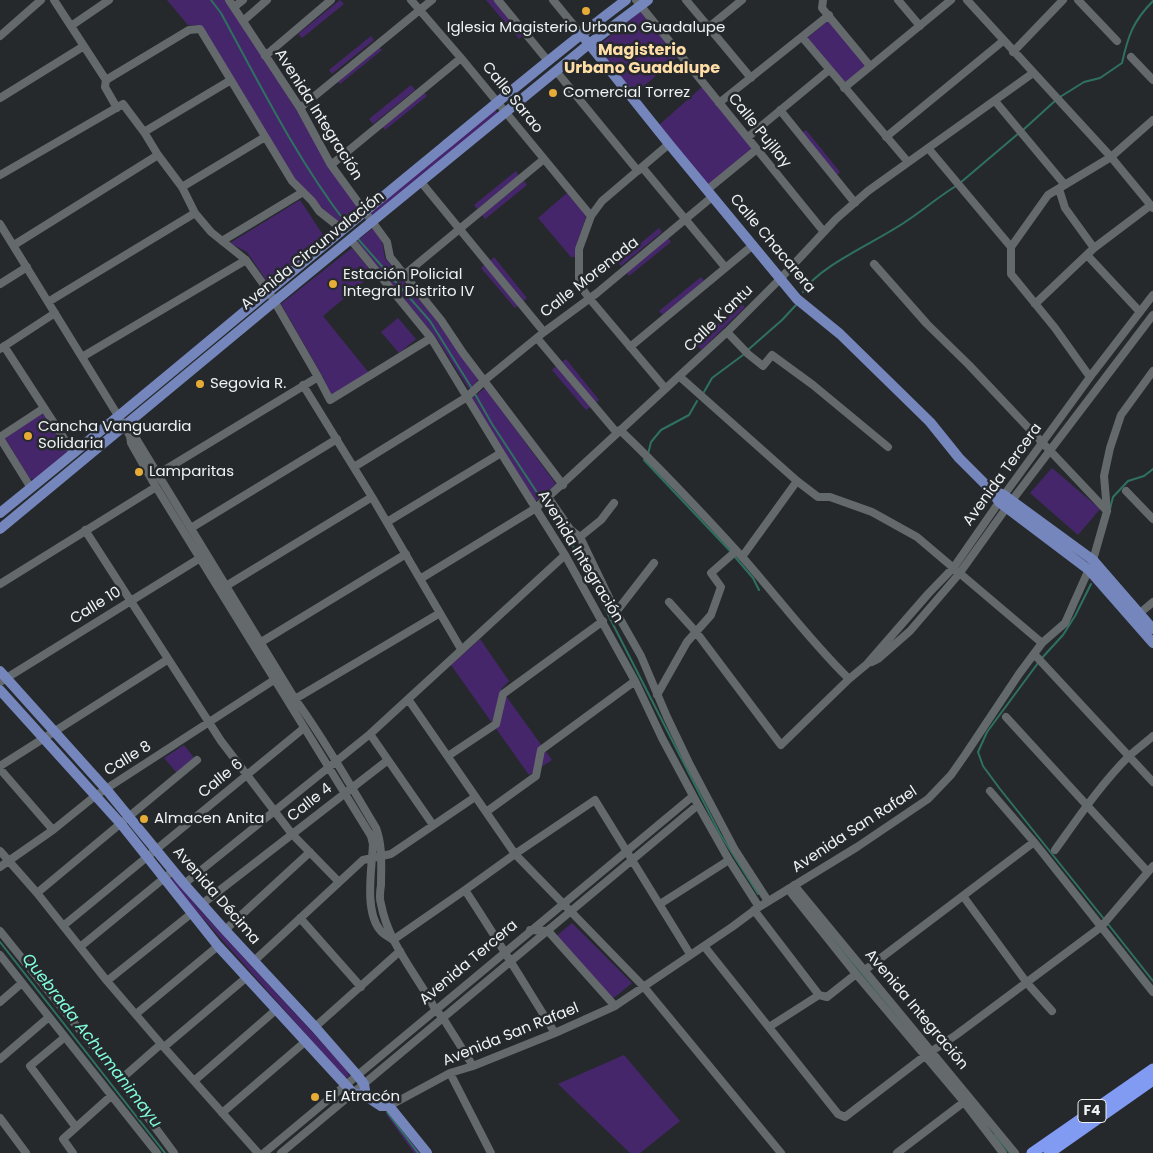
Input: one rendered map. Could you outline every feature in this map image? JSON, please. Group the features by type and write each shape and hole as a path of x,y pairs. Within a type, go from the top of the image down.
{"highway":[{"name":"F4","path":"1032,1153 1153,1069"},
{"name":"F4","path":"1050,1153 1153,1080"}],"main road":[{"name":"Avenida Circunvalación","path":"0,513 119,418 364,211 581,34 626,0"},
{"name":"Avenida Circunvalación","path":"0,530 128,431 274,301 642,2"},
{"name":"Calle Chacarera","path":"581,34 796,299 840,334 930,422 967,468 1006,502"},
{"path":"1006,502 1091,565 1140,613 1153,629"},
{"path":"1091,565 1153,643"},
{"name":"Avenida Décima","path":"2,677 106,789 147,858 218,946 353,1093"},
{"name":"Avenida Décima","path":"0,690 95,796 156,850 224,930 357,1075 364,1084 366,1096"},
{"path":"353,1093 366,1096 381,1106 389,1106 427,1153"}],"street":[{"path":"1,32 41,0"},
{"path":"54,0 106,80 105,88 117,108"},
{"path":"71,26 109,0"},
{"path":"232,4 243,0"},
{"path":"243,21 267,0"},
{"path":"265,56 331,0"},
{"name":"Calle Sarao","path":"411,0 591,216"},
{"path":"300,108 432,0"},
{"path":"498,0 548,61"},
{"path":"552,0 581,34"},
{"path":"686,0 751,78"},
{"path":"709,27 742,0"},
{"path":"823,0 822,8 870,66"},
{"path":"898,0 920,26"},
{"path":"844,88 950,0"},
{"path":"967,0 1111,157 1152,206 1094,248 1035,304"},
{"path":"1013,52 1062,0"},
{"path":"1078,0 1117,41"},
{"name":"Calle Pujllay","path":"642,2 719,103 824,232"},
{"name":"Avenida Integración","path":"232,4 300,108 331,165 387,242 390,257 440,320 563,485"},
{"path":"719,103 829,15"},
{"path":"106,80 189,30 200,29 292,181 319,211 346,227"},
{"path":"802,37 908,162"},
{"path":"886,137 1003,41"},
{"path":"0,98 84,46"},
{"path":"1131,57 1153,80"},
{"path":"331,165 461,58"},
{"path":"748,137 830,70"},
{"path":"556,71 685,219 725,268"},
{"name":"Calle K'antu","path":"420,579 542,502 563,485 727,332 855,202 1033,73"},
{"path":"144,132 231,80"},
{"path":"994,100 1062,187 1065,208 1094,248"},
{"path":"0,175 123,104 182,187 195,213 211,232 246,260 269,292 330,400 431,338"},
{"path":"780,110 855,202"},
{"path":"1090,377 1011,274 1011,247 1048,195 1111,157 1153,120"},
{"path":"182,187 265,137"},
{"path":"665,388 588,298 579,284 579,249 591,216 602,201 669,144"},
{"path":"928,148 1011,247"},
{"name":"Calle Morenada","path":"354,467 467,397 536,338 598,292 685,219 757,149"},
{"path":"14,246 158,155"},
{"path":"404,275 544,159"},
{"path":"421,182 544,332"},
{"path":"222,241 303,192"},
{"path":"48,302 195,213"},
{"path":"0,224 119,418 137,440 191,528 204,556 237,615 313,724 337,762 373,844 371,898 375,922 380,931 393,940"},
{"name":"Avenida Integración","path":"354,236 431,338 501,453 542,502 580,537 616,612 641,656 689,764 735,850 768,901"},
{"path":"630,346 753,245"},
{"path":"1087,254 1140,312"},
{"path":"82,357 246,260"},
{"path":"874,264 927,324 969,365 1107,511"},
{"path":"0,284 27,267"},
{"name":"Avenida Tercera","path":"868,664 878,660 910,631 959,574 1043,442 1153,295"},
{"path":"55,313 2,348 74,454"},
{"name":"Avenida Tercera","path":"696,632 781,745 849,679 868,664 928,594 954,567 1006,502 1051,451 1153,315"},
{"path":"727,332 748,354 763,366 772,355 813,385 888,447"},
{"path":"536,338 619,431 655,463 742,557 830,661 849,679"},
{"name":"Avenida San Rafael","path":"389,1106 450,1073 473,1066 556,1033 615,1006 704,946 756,908 857,847 928,799 960,761 1018,674 1042,643 1065,623 1091,565 1107,511 1104,476 1112,440 1121,415 1153,371"},
{"path":"679,376 797,481 818,497 830,496 872,512 917,537 1042,643"},
{"path":"158,474 318,377"},
{"path":"303,385 387,522 461,649"},
{"path":"32,488 0,437 44,408"},
{"path":"128,431 130,444 156,486 226,586 274,680 328,767 376,828 380,839 382,856 380,902 393,940 435,1009 443,1018 473,1066"},
{"path":"191,528 337,439"},
{"path":"387,522 501,453"},
{"path":"742,557 797,481"},
{"path":"0,584 156,486"},
{"path":"1126,491 1153,519"},
{"path":"226,586 372,497"},
{"name":"Avenida Integración","path":"542,502 566,555 635,681 698,805 756,908 819,995"},
{"path":"580,537 600,520 614,503"},
{"path":"84,530 221,741 292,834 339,882"},
{"path":"657,695 688,642 711,615 721,587 711,573 736,551"},
{"path":"257,645 406,554"},
{"path":"184,884 370,734 566,555"},
{"name":"Calle 10","path":"2,677 204,556"},
{"path":"616,612 654,563"},
{"path":"669,602 696,632"},
{"path":"1140,613 1153,602"},
{"path":"295,699 440,613"},
{"path":"448,756 496,724 503,694 603,621"},
{"path":"1034,654 1153,782"},
{"path":"53,830 0,768 167,660"},
{"name":"Calle 8","path":"0,867 53,830 95,796 274,680"},
{"path":"486,812 536,776 541,750 635,681"},
{"path":"408,699 515,854 644,987 781,1153"},
{"path":"704,946 838,1114 845,1117 1101,927 1150,868 1006,717"},
{"name":"Calle 6","path":"63,926 304,728"},
{"path":"370,734 434,825"},
{"path":"1055,850 1088,805 1129,757 1153,736"},
{"path":"37,893 197,760"},
{"name":"Calle 4","path":"202,904 388,760"},
{"path":"990,791 1034,842 1153,992"},
{"name":"Avenida Tercera","path":"264,1153 693,796"},
{"path":"254,961 363,860 391,854 475,797"},
{"path":"393,940 595,800 690,954"},
{"name":"Avenida Tercera","path":"281,1153 698,805"},
{"path":"865,970 1034,842"},
{"path":"0,851 37,893 107,981 258,1153"},
{"path":"224,930 310,852"},
{"path":"660,904 729,860"},
{"path":"80,947 173,870"},
{"name":"Avenida Integración","path":"791,887 865,970 929,1053"},
{"name":"Avenida Integración","path":"791,887 856,974 929,1053 1015,1153"},
{"path":"466,890 556,1033"},
{"path":"963,896 1027,983 1052,1012"},
{"path":"107,981 192,913"},
{"path":"300,918 361,987"},
{"path":"530,930 548,931 615,1006"},
{"path":"0,931 120,1080 174,1153"},
{"path":"136,1014 218,946"},
{"path":"315,1027 400,951"},
{"path":"0,955 157,1153"},
{"path":"769,1027 819,995 827,997 856,974"},
{"path":"120,1080 247,977"},
{"path":"0,1002 22,983"},
{"path":"194,1081 277,1009"},
{"path":"0,1059 49,1017"},
{"path":"65,1037 30,1066 75,1126"},
{"path":"222,1113 306,1041"},
{"path":"929,1053 1003,1153"},
{"path":"450,1073 491,1153"},
{"path":"73,1153 63,1139 75,1126 111,1096"},
{"path":"897,1153 964,1102"},
{"path":"0,1118 26,1153"}],"shaded area":[{"path":"167,0 227,0 359,210 340,225 299,185 201,26 188,25"},
{"path":"340,0 344,4 302,38 298,34"},
{"path":"486,0 494,0 523,35 519,39"},
{"path":"640,11 677,57 634,95 596,48"},
{"path":"829,20 867,66 845,85 807,38"},
{"path":"371,36 374,40 332,74 329,70"},
{"path":"378,46 382,50 340,84 336,80"},
{"path":"411,85 415,90 373,124 369,119"},
{"path":"702,87 752,148 708,185 659,125"},
{"path":"424,92 427,96 385,130 382,126"},
{"path":"494,109 499,114 372,216 370,213"},
{"path":"806,130 840,172 837,175 802,133"},
{"path":"516,171 519,176 477,209 474,205"},
{"path":"524,181 527,185 485,219 482,215"},
{"path":"567,193 586,216 575,250 575,257 571,257 538,218"},
{"path":"300,200 327,241 270,286 247,252 230,243"},
{"path":"373,228 382,242 385,258 435,319 478,379 474,386 469,389 435,336 356,242"},
{"path":"659,228 662,232 621,266 618,262"},
{"path":"668,238 671,242 629,276 626,272"},
{"path":"352,248 373,274 323,316 369,373 331,399 324,379 281,304"},
{"path":"494,257 527,298 524,301 490,261"},
{"path":"485,264 519,305 515,308 481,268"},
{"path":"701,277 704,281 663,315 659,311"},
{"path":"742,304 745,307 701,350 695,342"},
{"path":"398,318 416,339 399,353 381,332"},
{"path":"566,359 599,400 596,403 562,362"},
{"path":"556,366 590,407 586,410 552,370"},
{"path":"485,388 556,484 535,502 471,399"},
{"path":"42,414 67,452 35,479 30,479 5,438"},
{"path":"1052,468 1100,509 1078,535 1030,493"},
{"path":"480,639 509,681 501,689 552,760 529,775 451,665"},
{"path":"184,745 195,759 177,773 164,758"},
{"path":"173,877 198,908 347,1070 349,1077 345,1078 169,880"},
{"path":"572,923 632,983 615,997 608,1000 553,939"},
{"path":"624,1055 680,1121 640,1153 630,1153 558,1084"},
{"path":"386,1114 389,1114 421,1153 414,1153"}],"waterway":[{"path":"211,0 221,13 295,147 328,199 346,223"},
{"path":"1060,97 1084,82 1100,78 1122,63 1132,29 1153,1"},
{"path":"1023,130 1056,100"},
{"path":"960,183 1019,133"},
{"path":"803,292 811,282 835,263 911,218 956,186"},
{"path":"358,239 430,321 473,390"},
{"path":"749,349 796,305"},
{"path":"704,392 712,378 743,355"},
{"path":"475,394 492,424 542,500"},
{"path":"648,454 651,442 661,430 689,415 697,401"},
{"path":"646,458 644,460 732,553"},
{"path":"1110,509 1113,497 1128,481 1144,476 1153,469"},
{"path":"545,504 573,546 720,834 758,894"},
{"path":"735,557 753,578 759,590"},
{"path":"1041,659 1063,635 1091,584"},
{"path":"1038,663 987,732 978,752 983,766 1000,789 1104,919"},
{"path":"817,919 905,1025"},
{"path":"1108,924 1153,981"},
{"name":"Quebrada Achumanimayu","path":"0,942 165,1153"},
{"name":"Quebrada Achumanimayu","path":"387,1112 418,1153"},
{"path":"995,1135 1010,1153"}],"place":[{"name":"Iglesia Magisterio Urbano Guadalupe","path":"586,11"},
{"name":"Comercial Torrez","path":"553,93"},
{"name":"Estación Policial Integral Distrito IV","path":"333,284"},
{"name":"Segovia R.","path":"200,384"},
{"name":"Cancha Vanguardia Solidaria","path":"28,436"},
{"name":"Lamparitas","path":"139,472"},
{"name":"Almacen Anita","path":"144,819"},
{"name":"El Atracón","path":"315,1097"}],"district":[{"name":"Magisterio Urbano Guadalupe","path":"642,60"}]}
